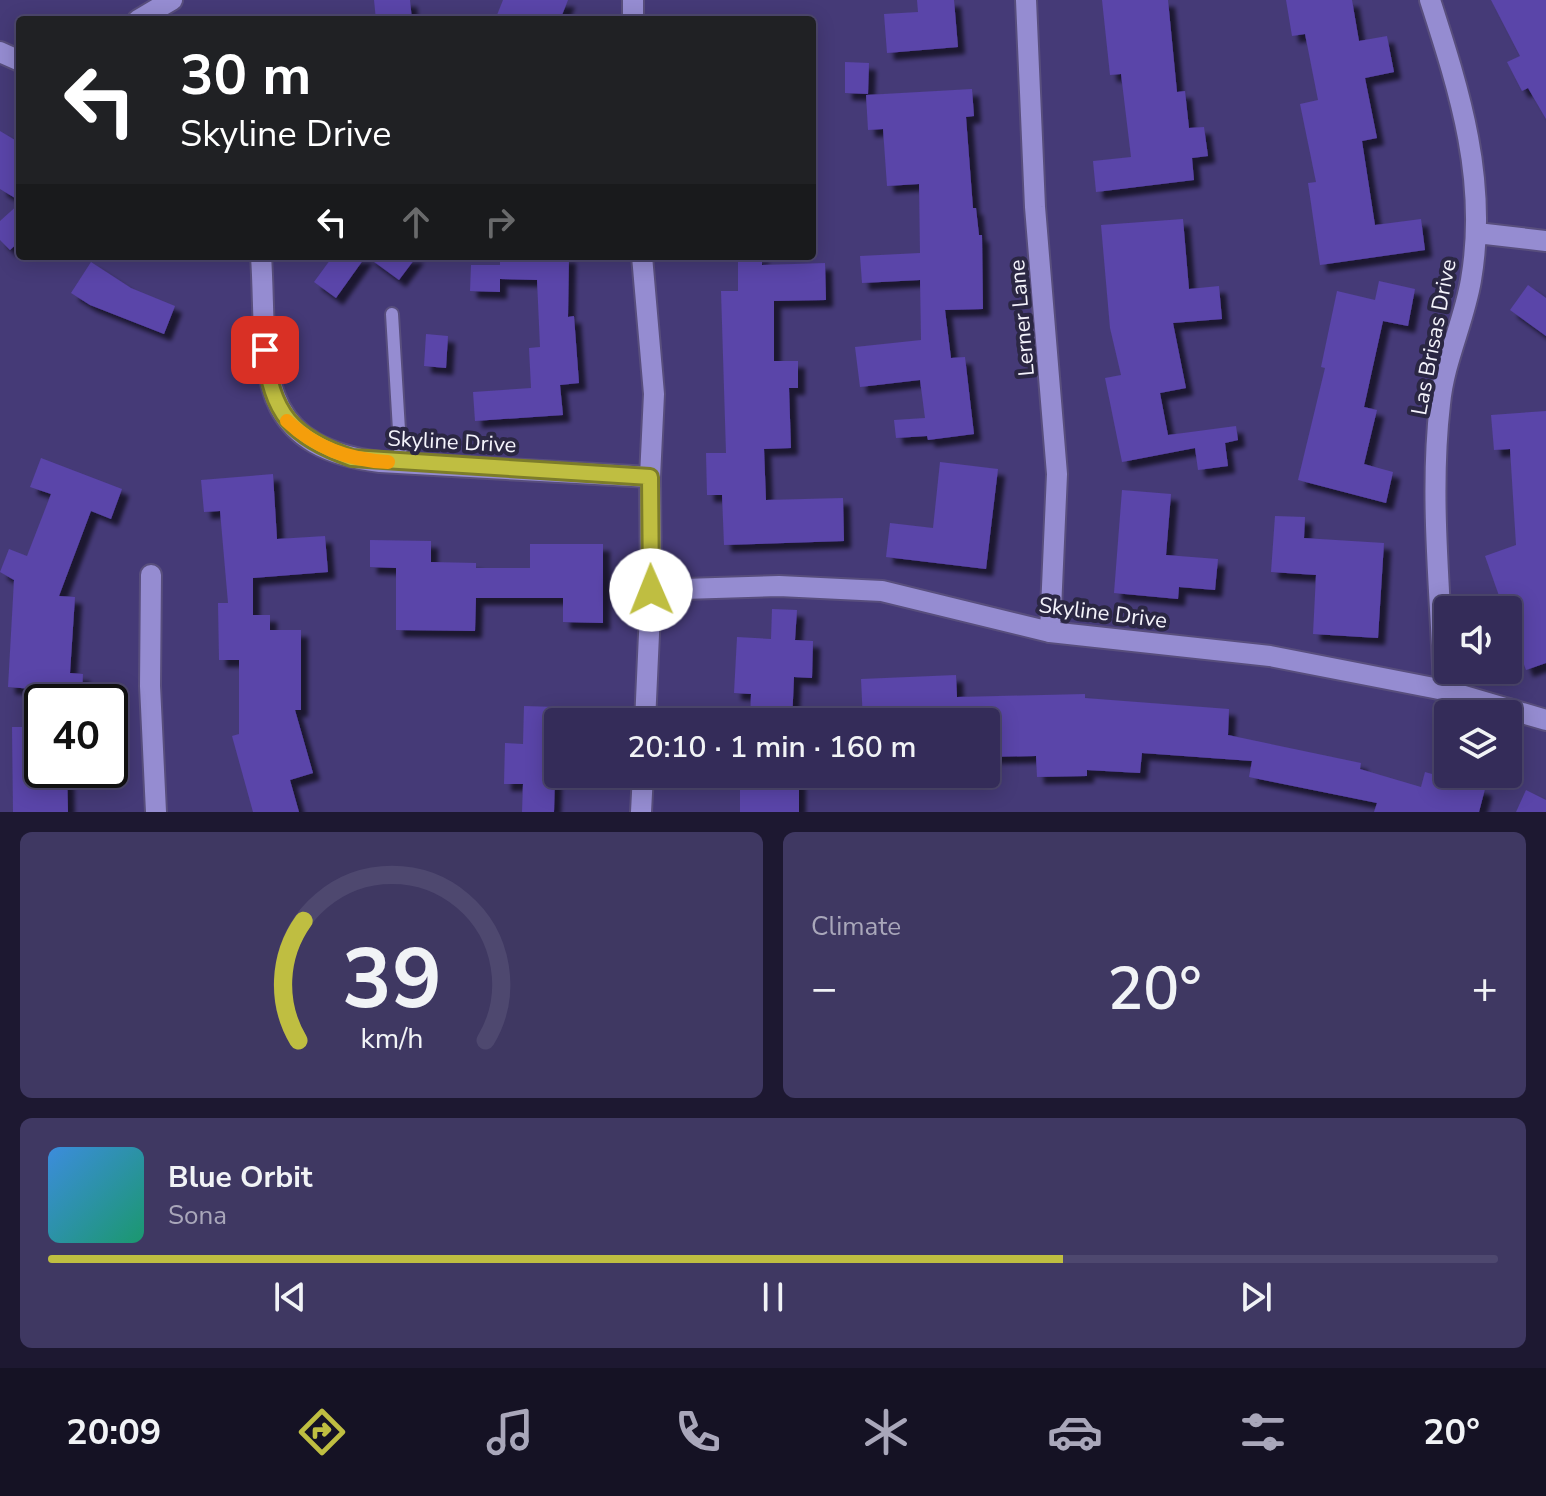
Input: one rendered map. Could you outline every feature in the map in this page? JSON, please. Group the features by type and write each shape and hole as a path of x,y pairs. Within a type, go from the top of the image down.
{"street":[{"path":"145,16 172,0"},
{"name":"Lerner Lane","path":"1026,0 1035,207 1057,474 1050,632"},
{"name":"Las Brisas Drive","path":"1430,0 1467,119 1476,170 1477,233 1471,282 1440,402 1436,479 1444,690"},
{"path":"1477,233 1546,241"},
{"name":"Skyline Drive","path":"261,260 267,369 273,397 284,418 325,449 352,458 401,463 650,477"},
{"path":"642,260 654,394 646,708"},
{"path":"151,575 150,686 156,812"},
{"name":"Skyline Drive","path":"651,590 779,586 882,591 1050,632 1270,656 1444,690 1546,720"},
{"path":"641,812 642,788"}],"lane":[{"path":"392,314 401,463"}],"building":[{"path":"374,0 410,0 412,16 376,16"},
{"path":"503,0 568,0 562,16 497,16"},
{"path":"917,0 954,0 958,47 887,53 884,14 918,12"},
{"path":"1102,0 1168,0 1177,92 1185,91 1189,128 1204,127 1208,156 1192,158 1194,180 1096,192 1093,161 1131,157 1121,74 1110,75"},
{"path":"1286,0 1352,0 1359,41 1387,36 1394,72 1365,78 1377,138 1362,141 1375,225 1421,219 1425,250 1320,265 1308,183 1316,182 1300,104 1318,100 1305,34 1292,36"},
{"path":"1491,0 1546,0 1546,119 1528,88 1522,91 1507,62 1520,56"},
{"path":"845,62 869,63 868,94 845,93"},
{"path":"972,89 974,116 966,117 973,208 976,208 979,235 982,235 983,309 945,310 951,358 965,357 974,434 928,440 927,436 896,438 894,420 925,418 920,380 860,387 855,347 921,340 920,280 862,283 860,256 920,253 919,184 887,186 883,129 868,130 866,95"},
{"path":"0,131 16,141 16,199 0,189"},
{"path":"16,207 16,245 10,250 0,240 0,221"},
{"path":"1183,219 1189,289 1219,286 1222,319 1173,323 1186,388 1160,393 1168,435 1236,426 1238,440 1225,443 1228,466 1198,470 1195,448 1122,462 1105,378 1121,375 1110,328 1101,225"},
{"path":"330,260 363,260 336,298 314,282"},
{"path":"372,260 414,260 399,280"},
{"path":"500,260 569,260 568,317 574,316 579,383 560,385 563,415 475,421 473,392 531,388 529,348 540,347 537,280 500,279 500,292 470,291 471,265 500,265"},
{"path":"738,260 762,260 762,265 825,263 826,300 774,301 774,361 798,361 798,388 789,388 791,448 764,449 766,500 843,498 844,541 724,545 722,495 707,495 706,453 726,453 721,291 738,291"},
{"path":"91,262 131,288 175,306 164,334 90,305 71,293"},
{"path":"1379,281 1415,289 1408,326 1383,321 1364,407 1377,410 1364,464 1393,472 1386,503 1298,480 1325,368 1321,367 1337,291 1375,300"},
{"path":"1528,285 1546,298 1546,336 1510,310"},
{"path":"426,334 448,336 446,368 424,366"},
{"path":"1546,411 1546,663 1526,670 1522,659 1522,596 1499,596 1485,556 1516,545 1510,449 1494,450 1491,415"},
{"path":"41,458 122,489 111,519 91,511 59,596 75,597 70,673 83,674 82,684 8,687 14,580 0,572 9,549 27,556 51,494 30,487"},
{"path":"940,462 998,469 986,569 886,557 890,523 933,528"},
{"path":"273,474 277,539 325,536 328,572 253,578 253,615 270,615 270,630 301,630 301,710 295,710 313,773 290,780 299,812 253,812 232,736 239,734 239,660 219,660 218,603 228,603 220,511 204,512 201,480"},
{"path":"1122,490 1171,494 1166,555 1218,559 1215,590 1179,587 1178,599 1114,593"},
{"path":"1275,516 1305,517 1304,538 1384,543 1378,638 1313,634 1316,575 1271,572"},
{"path":"370,540 431,541 431,562 476,563 476,568 530,568 530,544 603,544 603,623 563,622 563,598 476,598 475,631 396,630 396,568 370,567"},
{"path":"772,609 797,610 795,640 813,641 812,678 794,677 793,708 750,708 751,694 734,693 737,637 771,639"},
{"path":"956,675 957,697 1085,694 1085,698 1229,709 1228,735 1361,763 1360,769 1421,787 1425,772 1434,775 1434,788 1485,789 1479,812 1374,812 1377,803 1249,777 1252,761 1142,753 1140,773 1087,770 1087,776 1037,777 1036,756 1000,757 1000,708 862,708 861,679"},
{"path":"524,706 557,707 544,708 544,788 555,788 554,812 522,812 523,784 504,784 505,743 523,744"},
{"path":"12,727 24,727 24,788 67,788 68,812 13,812"},
{"path":"740,788 799,788 799,812 740,812"},
{"path":"1526,790 1546,800 1546,812 1516,812"}],"slow traffic":[{"path":"287,421 325,449 352,458 388,462"}],"route":[{"path":"265,350 273,397 284,418 302,435 325,449 352,458 650,477 651,590"}]}
